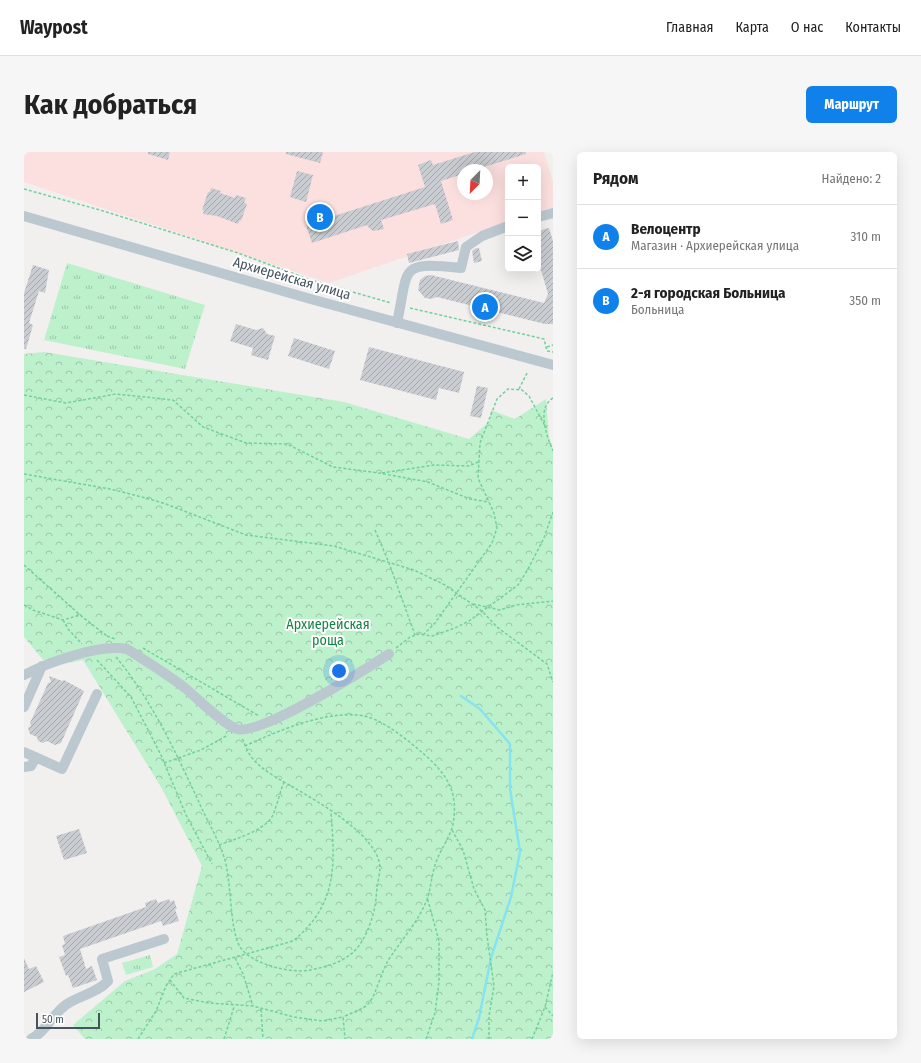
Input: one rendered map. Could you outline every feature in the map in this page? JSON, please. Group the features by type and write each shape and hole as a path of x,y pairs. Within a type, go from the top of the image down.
{"street":[{"path":"541,216 553,213"},
{"name":"Архиерейская улица","path":"24,216 397,323 553,365"},
{"path":"397,323 406,278 409,271 415,266 430,264 461,268 466,247 482,236 505,227"},
{"path":"24,675 42,666 115,645 127,649 184,687 229,725 238,730 251,728 269,722 356,675 389,654"},
{"path":"24,707 42,666"},
{"path":"24,752 62,770 97,694"},
{"path":"24,767 31,766 36,757"},
{"path":"31,1039 38,1035 66,1004 102,987 105,984 108,980 102,959 164,939"}],"path":[{"path":"24,189 100,210 238,253 311,280 401,306 544,339 547,351 553,352"},
{"path":"546,347 553,345"},
{"path":"519,390 527,373"},
{"path":"423,635 435,623 492,544 497,528 494,513 478,478 478,462 480,443 497,399 508,389 519,390 529,396 546,428"},
{"path":"24,395 66,403 116,394 173,400 203,427 246,443 287,444 333,467 379,473 428,482 470,499 488,502"},
{"path":"553,398 548,401 544,409 546,428 553,451"},
{"path":"379,473 434,465 469,466 478,462"},
{"path":"24,474 110,489 146,498 166,504 246,535 334,546 414,570 445,585 482,611 497,627 547,664 553,682"},
{"path":"389,654 410,637 423,635 432,636 455,628 469,621 518,585 544,538 553,512"},
{"path":"375,530 389,563 415,636"},
{"path":"24,565 80,615 107,636 115,645 177,757 224,856 230,880 233,922 240,946 248,954 273,968 309,971 337,963 355,952 366,936 375,912 380,866 371,844 349,823 254,761 238,730 201,750 177,757 164,763"},
{"path":"471,604 500,610 516,605 553,601"},
{"path":"24,605 33,610 63,620 80,615"},
{"path":"63,620 68,629 131,696 164,763 186,816 212,864"},
{"path":"107,636 115,645"},
{"path":"141,647 148,649 269,722"},
{"path":"170,980 184,998 209,1004 253,1006 294,1017 322,1021 343,1017 370,1003 390,957 413,926 427,897 436,861 452,830 454,816 453,793 448,780 434,763 414,746 375,719 357,715 329,716 284,728 245,746"},
{"path":"219,845 244,836 267,823 273,815 284,782"},
{"path":"138,1039 156,1012 174,974 293,941 305,931 330,892 334,854 331,812"},
{"path":"452,830 463,850 474,889 486,910 487,936 494,986 489,1016 489,1039"},
{"path":"426,1039 435,1013 439,948 439,941 427,897"},
{"path":"235,958 243,974 253,1006"},
{"path":"532,1039 545,1007 553,972"},
{"path":"224,1039 234,1006"},
{"path":"545,1007 553,1016"},
{"path":"261,1009 263,1039"},
{"path":"343,1017 344,1039"}],"shaded area":[{"path":"24,152 544,152 553,182 553,207 541,211 541,164 505,164 505,223 329,283 24,182"}],"green space":[{"path":"67,263 205,305 185,369 44,340"},
{"name":"Архиерейская роща","path":"44,352 344,402 469,439 489,422 491,410 515,419 546,399 549,437 553,449 553,1039 85,1039 73,1025 125,981 155,969 177,954 202,866 161,787 83,660 49,667 24,637 24,354"},
{"path":"150,955 153,967 126,975 122,963"}],"building":[{"path":"148,152 170,152 168,160 148,154"},
{"path":"286,152 323,152 320,163 286,154"},
{"path":"475,152 526,152 526,154 493,164 457,164 457,176 441,181 453,220 441,224 435,204 381,220 384,229 373,231 367,225 312,243 306,225 425,187 418,165 431,160 433,165"},
{"path":"297,171 313,175 306,202 290,197"},
{"path":"211,188 235,198 236,195 246,198 244,203 247,204 241,221 240,220 238,224 217,216 203,214 204,210 202,210 208,192 210,192"},
{"path":"549,228 553,241 553,324 545,324 437,297 431,299 425,298 418,290 420,280 425,276 431,275 544,303 548,294 541,270 541,230"},
{"path":"458,241 459,250 409,263 407,254"},
{"path":"479,248 482,261 474,263 472,251"},
{"path":"33,265 49,270 45,293 39,291 29,323 33,325 26,349 24,349 24,293"},
{"path":"236,324 256,330 263,328 267,334 275,336 268,360 251,355 253,348 230,341"},
{"path":"294,338 335,351 329,369 288,356"},
{"path":"369,347 464,372 459,393 439,388 436,400 360,380"},
{"path":"477,386 488,388 481,418 470,416"},
{"path":"49,676 62,681 64,680 84,691 61,743 55,745 47,741 43,743 38,741 37,737 30,734 28,728 31,726 30,723 48,683 51,682"},
{"path":"79,829 87,853 64,860 56,836"},
{"path":"156,899 158,903 169,899 170,902 174,900 179,921 163,926 161,921 80,949 86,969 92,966 97,980 73,988 68,975 66,976 59,957 65,955 62,945 65,944 63,936 146,907 145,903"},
{"path":"24,958 29,969 36,966 44,982 24,992"}],"waterway":[{"path":"461,696 480,709 510,744 510,789 520,852 511,897 491,958 479,1018 472,1039"}],"place":[{"name":"2-я городская Больница","path":"320,217"},
{"name":"Велоцентр","path":"485,307"}]}
